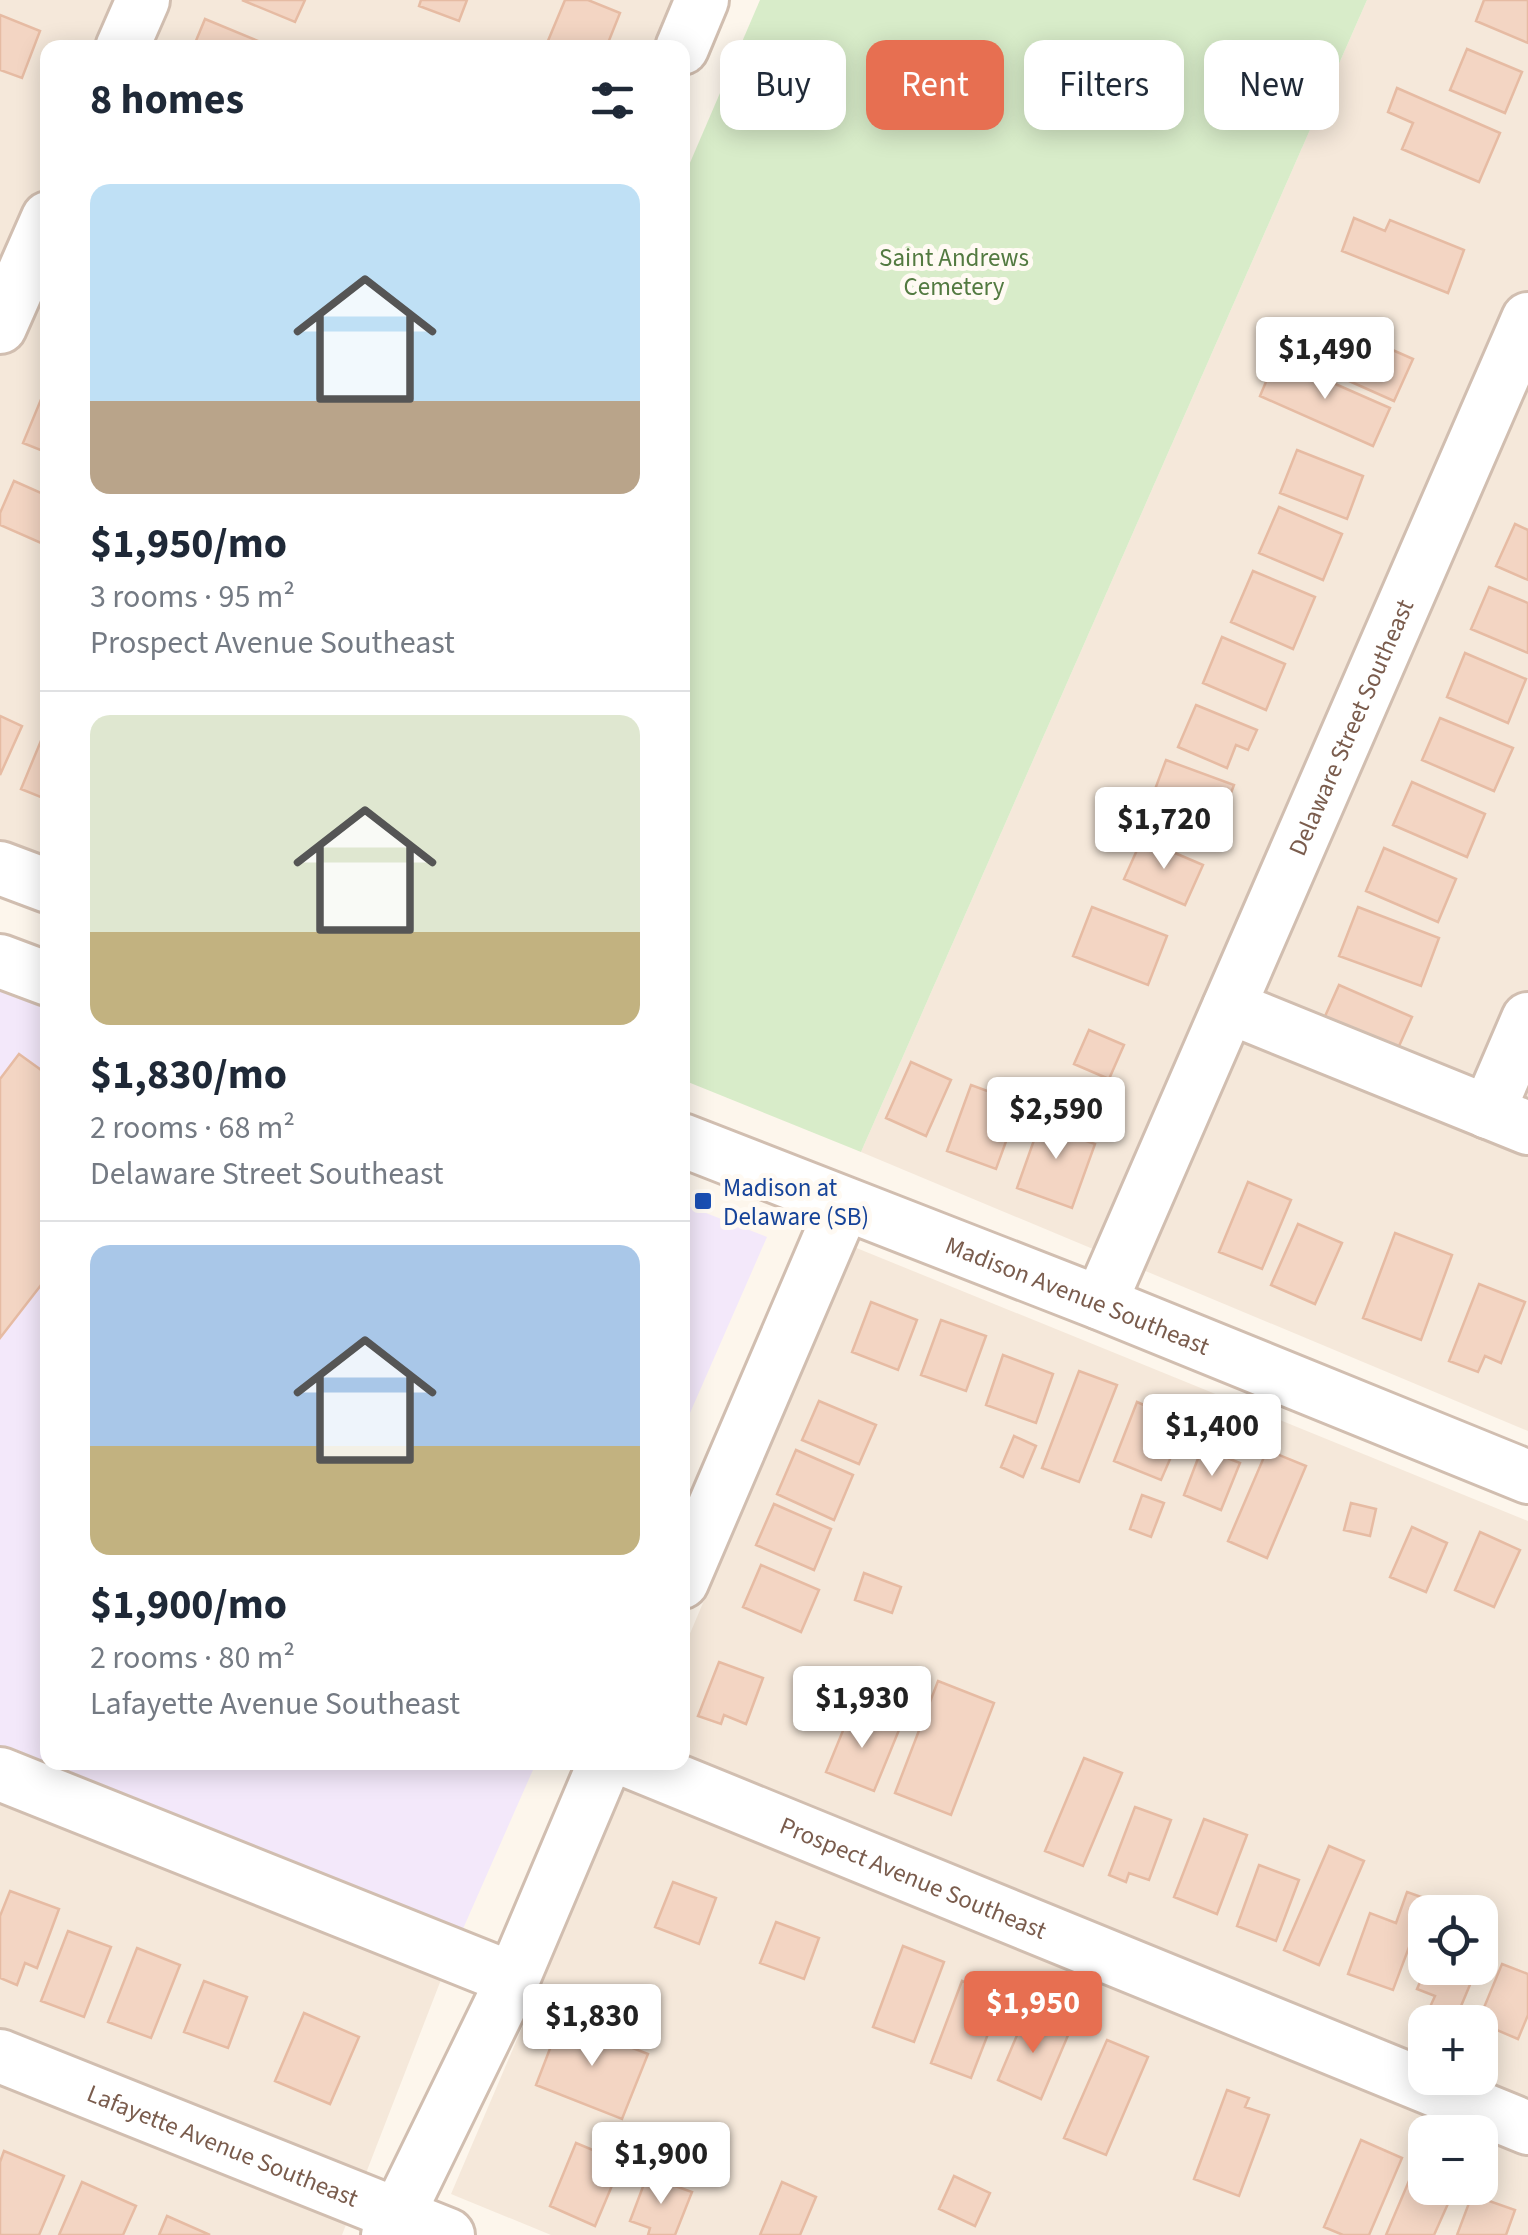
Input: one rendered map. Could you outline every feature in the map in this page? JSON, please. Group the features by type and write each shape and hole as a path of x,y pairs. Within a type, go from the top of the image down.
{"street":[{"path":"126,40 143,0"},
{"path":"685,40 702,0"},
{"path":"0,327 40,236"},
{"name":"Delaware Street Southeast","path":"1100,1302 1528,319"},
{"path":"0,868 40,883"},
{"path":"0,961 40,976"},
{"path":"1229,1007 1508,1120 1528,1019"},
{"name":"Madison Avenue Southeast","path":"690,1143 1100,1302 1528,1476"},
{"path":"690,1563 844,1204"},
{"path":"393,2225 513,1979 602,1770"},
{"name":"Prospect Avenue Southeast","path":"651,1770 1528,2128"},
{"path":"0,1774 513,1979"},
{"name":"Lafayette Avenue Southeast","path":"0,2056 393,2225 448,2235"}],"shaded area":[{"path":"0,0 676,0 659,40 40,40 40,874 0,857"},
{"path":"1367,0 1528,0 1528,1431 861,1152 1310,130 1339,130 1339,64"},
{"path":"0,940 40,955 40,1770 533,1770 444,1972 0,1795"},
{"path":"690,1207 767,1237 690,1413"},
{"path":"854,1247 1528,1521 1528,2235 551,2235 451,2194 632,1770 690,1770 690,1634"},
{"path":"0,1795 444,1972 342,2235 0,2235"}],"green space":[{"name":"Saint Andrews Cemetery","path":"760,0 1367,0 1339,64 1339,40 1204,40 1204,130 1310,130 861,1152 690,1083 690,163 720,93 720,130 846,130 846,40 743,40"}],"building":[{"path":"242,0 305,0 295,22"},
{"path":"421,0 467,0 459,21 419,6"},
{"path":"565,0 588,0 620,13 609,40 548,40"},
{"path":"1484,0 1528,0 1528,43 1476,21"},
{"path":"0,15 40,31 22,78 0,70"},
{"path":"205,19 256,40 196,40"},
{"path":"1467,49 1522,72 1505,113 1450,90"},
{"path":"1397,88 1500,133 1479,182 1402,149 1413,123 1388,112"},
{"path":"1354,218 1385,231 1390,220 1464,250 1448,293 1342,251"},
{"path":"1338,326 1413,359 1394,401 1320,368"},
{"path":"1276,358 1390,408 1373,446 1260,396"},
{"path":"40,402 40,450 23,443"},
{"path":"1297,450 1363,476 1347,519 1280,493"},
{"path":"14,481 40,492 40,542 0,525 0,513"},
{"path":"1279,507 1342,534 1323,580 1259,553"},
{"path":"1515,524 1528,530 1528,580 1496,566"},
{"path":"1253,571 1315,597 1293,649 1231,622"},
{"path":"1489,587 1528,603 1528,653 1471,629"},
{"path":"1222,637 1285,664 1266,710 1203,683"},
{"path":"1465,653 1526,679 1508,723 1447,697"},
{"path":"1196,705 1257,730 1248,750 1236,745 1227,768 1178,747"},
{"path":"0,716 22,726 0,775"},
{"path":"1440,718 1513,748 1494,791 1422,760"},
{"path":"40,743 40,797 21,789"},
{"path":"1166,760 1234,785 1219,825 1151,800"},
{"path":"1412,782 1485,814 1467,857 1393,825"},
{"path":"1142,839 1203,865 1185,905 1124,879"},
{"path":"1384,848 1456,879 1438,922 1366,891"},
{"path":"1092,907 1167,936 1148,985 1073,956"},
{"path":"1358,907 1439,938 1421,986 1339,956"},
{"path":"1339,985 1412,1017 1395,1055 1322,1023"},
{"path":"1089,1030 1124,1045 1109,1079 1074,1064"},
{"path":"19,1054 40,1069 40,1286 0,1338 0,1079"},
{"path":"911,1062 951,1080 926,1136 886,1118"},
{"path":"971,1085 1020,1103 996,1169 947,1151"},
{"path":"1044,1112 1076,1123 1072,1136 1095,1144 1072,1208 1017,1188"},
{"path":"1248,1182 1291,1200 1262,1269 1219,1252"},
{"path":"1298,1224 1342,1243 1315,1304 1271,1285"},
{"path":"1395,1233 1452,1255 1421,1340 1363,1318"},
{"path":"1479,1284 1525,1302 1501,1363 1485,1356 1478,1372 1449,1361"},
{"path":"871,1302 917,1320 898,1370 852,1352"},
{"path":"941,1320 986,1336 966,1391 921,1375"},
{"path":"1003,1355 1053,1374 1036,1423 986,1405"},
{"path":"1079,1371 1117,1385 1079,1482 1042,1468"},
{"path":"819,1401 876,1425 859,1464 802,1440"},
{"path":"1137,1402 1176,1419 1175,1423 1184,1427 1161,1480 1114,1461"},
{"path":"1014,1436 1036,1446 1023,1477 1001,1467"},
{"path":"1202,1448 1240,1463 1221,1510 1184,1495"},
{"path":"796,1450 853,1475 834,1520 777,1494"},
{"path":"1267,1450 1306,1466 1267,1558 1228,1541"},
{"path":"1142,1495 1164,1503 1151,1537 1130,1529"},
{"path":"1351,1503 1376,1509 1370,1536 1344,1530"},
{"path":"774,1504 831,1529 814,1570 756,1545"},
{"path":"1412,1527 1447,1543 1426,1592 1390,1577"},
{"path":"1480,1532 1520,1550 1494,1607 1455,1590"},
{"path":"761,1565 819,1590 801,1632 743,1607"},
{"path":"864,1573 901,1587 892,1613 855,1600"},
{"path":"719,1662 763,1678 746,1724 724,1715 721,1724 698,1716"},
{"path":"938,1681 994,1703 951,1815 895,1793"},
{"path":"851,1711 899,1730 874,1791 826,1772"},
{"path":"1084,1758 1122,1773 1083,1866 1045,1851"},
{"path":"1135,1807 1171,1820 1149,1880 1129,1873 1126,1882 1109,1875"},
{"path":"1204,1819 1247,1835 1217,1914 1174,1897"},
{"path":"1329,1846 1364,1861 1319,1965 1284,1950"},
{"path":"1259,1865 1299,1880 1276,1941 1237,1926"},
{"path":"673,1882 716,1898 699,1944 655,1927"},
{"path":"10,1891 59,1909 37,1968 25,1963 17,1985 0,1978 0,1916"},
{"path":"1407,1892 1416,1895 1408,1895 1408,1950 1393,1990 1348,1974 1370,1913 1396,1923"},
{"path":"776,1922 819,1938 804,1979 760,1963"},
{"path":"68,1931 111,1947 84,2017 41,2001"},
{"path":"903,1946 944,1962 914,2042 873,2027"},
{"path":"137,1948 180,1965 151,2038 108,2022"},
{"path":"1502,1964 1528,1974 1528,2015 1518,2039 1498,2030 1498,2005 1485,2005 1493,1985 1498,1985"},
{"path":"204,1981 247,1997 228,2048 184,2032"},
{"path":"962,1981 1013,2001 1003,2025 993,2021 971,2078 931,2063"},
{"path":"1419,1985 1470,1985 1461,2005 1431,2005 1435,1996 1417,1989"},
{"path":"304,2013 359,2037 330,2104 275,2081"},
{"path":"1026,2014 1069,2033 1041,2099 998,2080"},
{"path":"561,2020 648,2054 622,2119 536,2085"},
{"path":"1107,2040 1148,2057 1106,2155 1064,2138"},
{"path":"1227,2090 1249,2098 1245,2107 1269,2115 1239,2196 1194,2179"},
{"path":"1361,2140 1402,2158 1369,2235 1343,2235 1324,2227"},
{"path":"576,2143 614,2159 620,2146 640,2155 629,2181 616,2176 595,2226 550,2206"},
{"path":"4,2151 64,2176 39,2235 0,2235 0,2162"},
{"path":"647,2176 692,2192 675,2235 648,2235 650,2228 630,2221"},
{"path":"954,2176 990,2193 975,2226 939,2209"},
{"path":"82,2182 136,2206 123,2235 59,2235"},
{"path":"782,2182 816,2197 800,2235 760,2235"},
{"path":"1408,2183 1408,2205 1447,2205 1434,2235 1386,2235"},
{"path":"1498,2204 1515,2210 1506,2235 1457,2235 1468,2205"},
{"path":"167,2216 210,2235 159,2235"}],"place":[{"name":"Madison at Delaware (SB)","path":"703,1201"}]}
